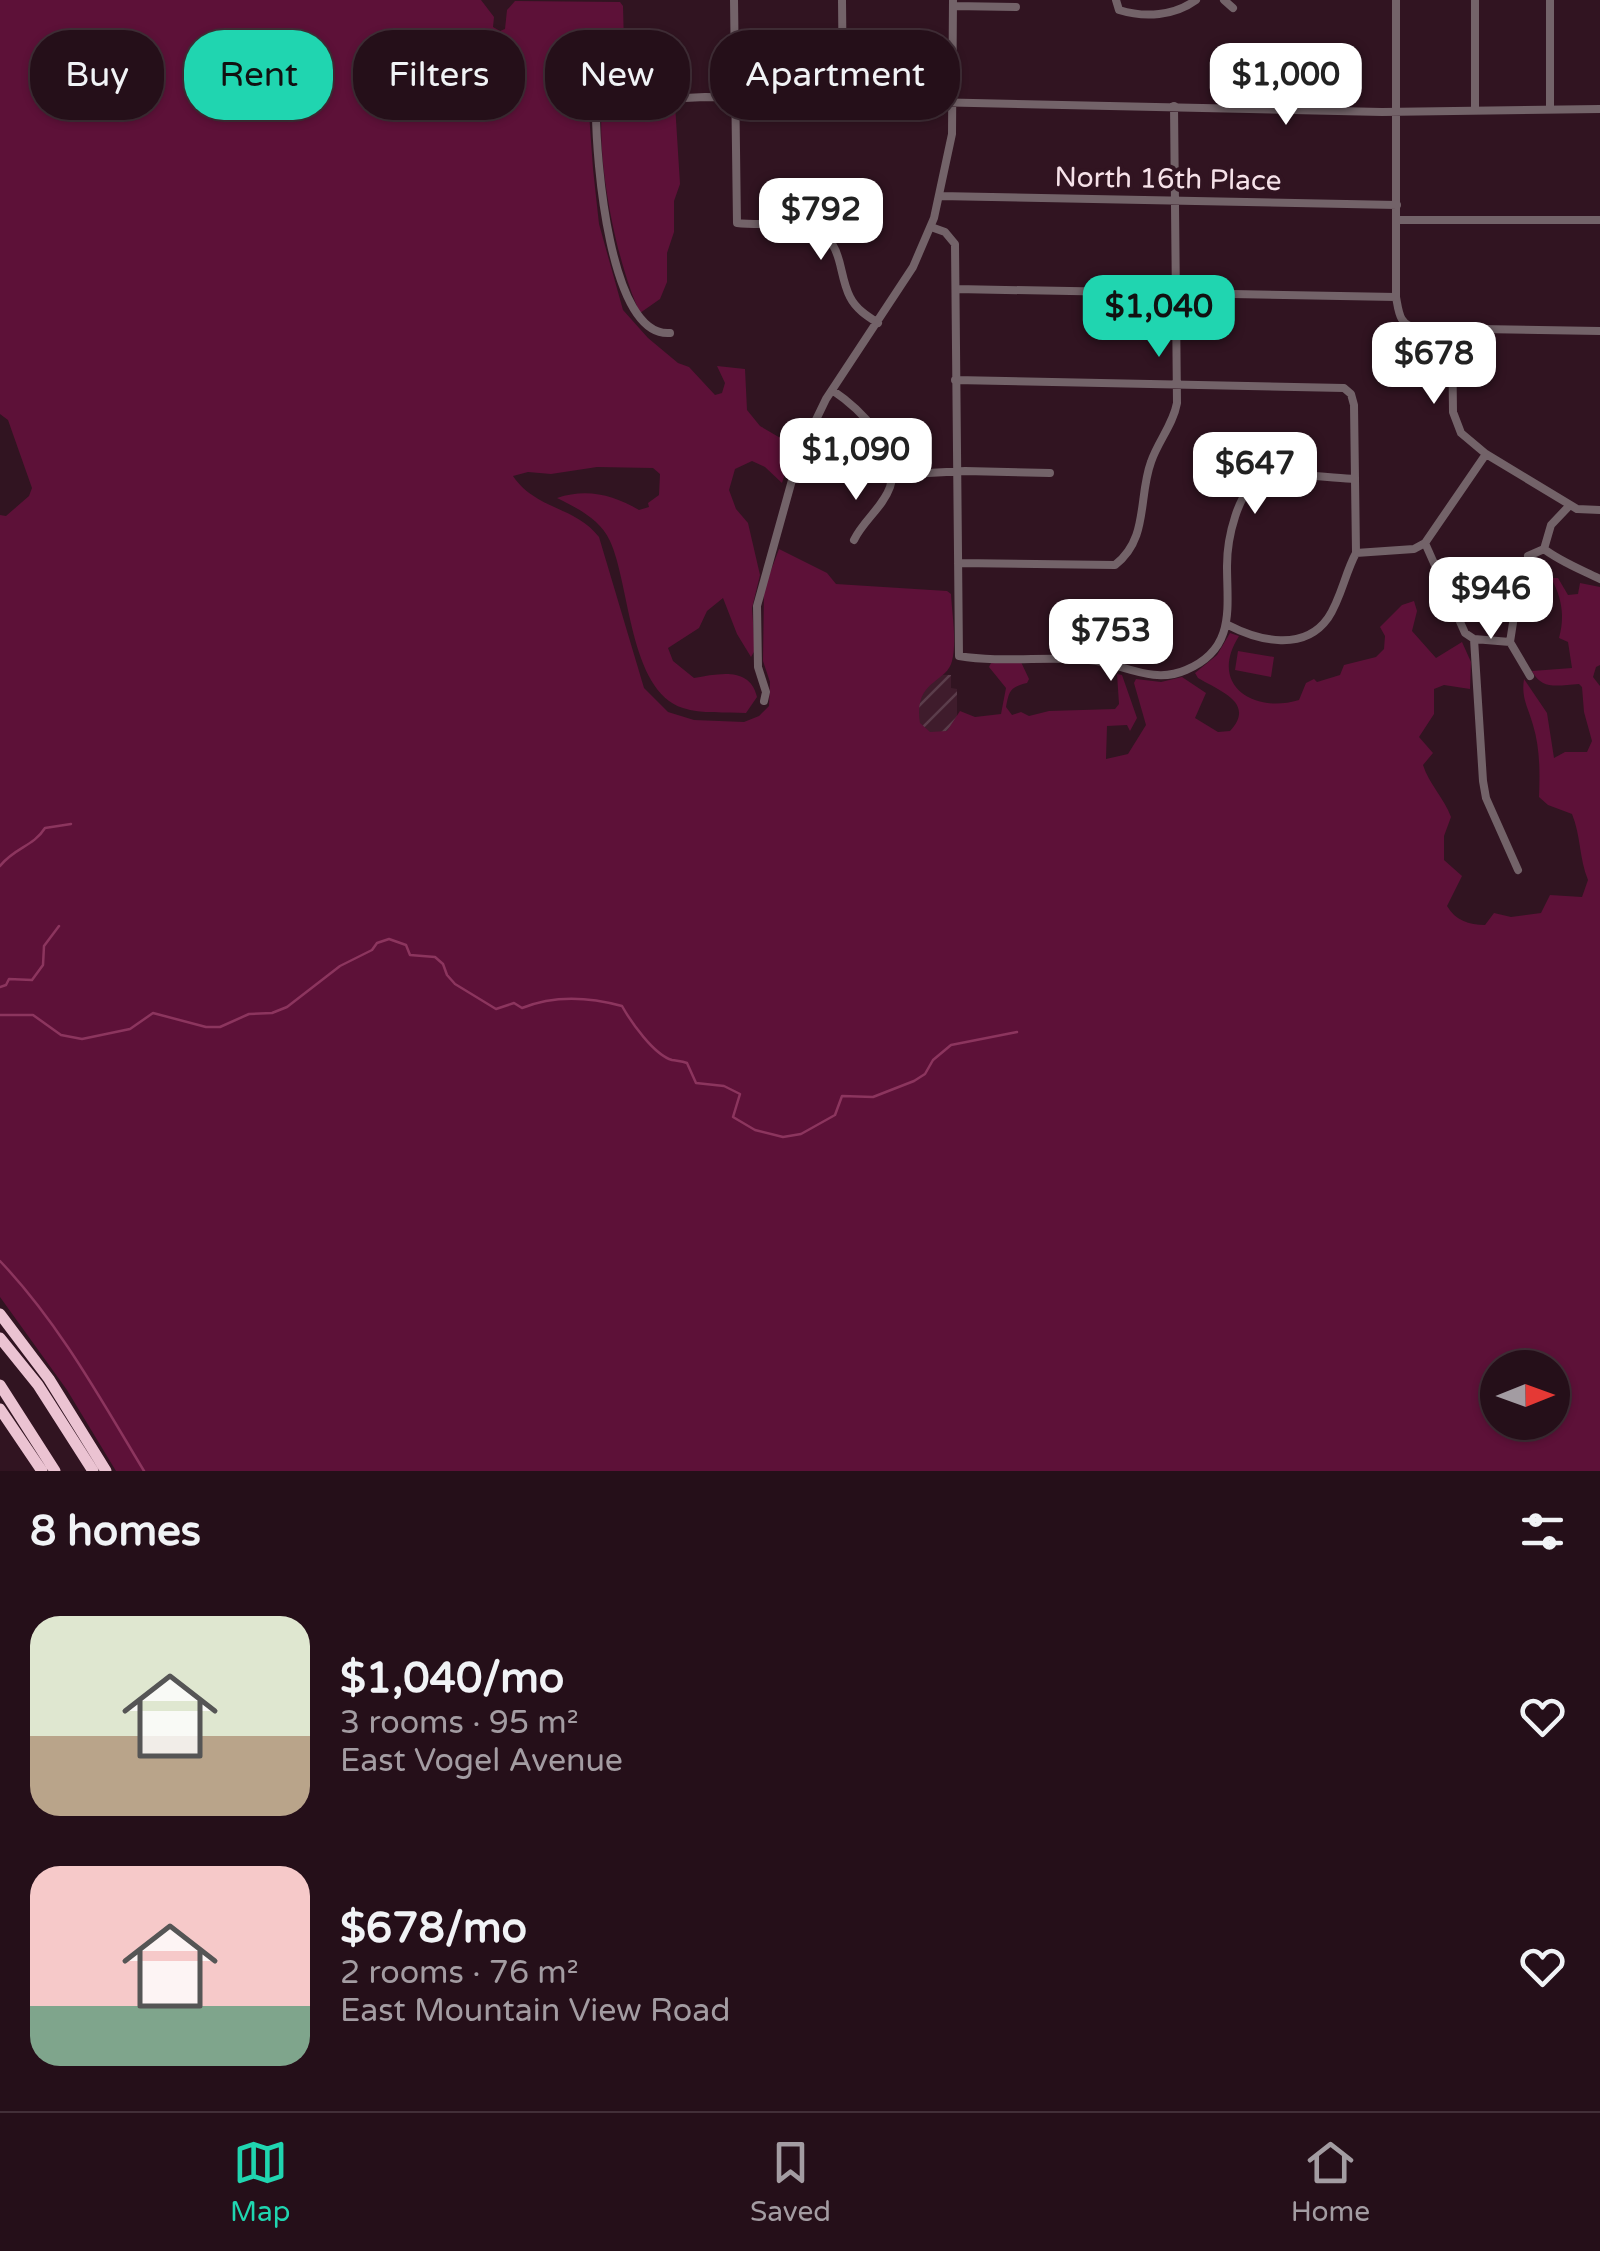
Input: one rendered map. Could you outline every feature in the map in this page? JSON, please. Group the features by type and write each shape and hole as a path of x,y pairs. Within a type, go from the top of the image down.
{"highway":[{"path":"0,1314 49,1379 106,1471"},
{"path":"0,1338 38,1385 93,1471"},
{"path":"0,1386 55,1471"},
{"path":"0,1410 42,1471"}],"street":[{"path":"734,0 734,30"},
{"path":"842,0 842,30"},
{"path":"1118,5 1170,14 1196,0"},
{"path":"1224,0 1233,8"},
{"path":"1396,0 1396,297 1400,318 1407,326 1452,330 1600,331"},
{"path":"1475,0 1475,110"},
{"path":"1550,0 1550,110"},
{"path":"953,30 953,3 1016,7"},
{"path":"670,333 658,334 645,325 626,294 600,188 598,106 604,102 710,98"},
{"path":"960,102 1396,111 1600,109"},
{"path":"958,563 1118,564 1138,532 1148,472 1175,414 1178,384 1174,106"},
{"path":"736,120 738,223 800,226 821,234 841,260 848,294 857,308 878,323"},
{"path":"764,701 766,692 758,667 758,606 799,455 832,390 878,323 931,227 950,152 953,120"},
{"name":"North 16th Place","path":"939,196 1396,206"},
{"path":"1397,220 1600,220"},
{"path":"931,227 953,238 959,656 1092,660 1162,675 1183,672 1202,660 1228,625 1228,554 1238,507 1247,490 1267,478 1355,479"},
{"path":"956,289 1396,297"},
{"path":"1452,330 1454,419 1460,433 1486,454 1570,505 1590,512 1600,510"},
{"path":"955,380 1349,391 1354,405 1356,553 1327,619 1303,638 1286,641 1264,639 1228,625"},
{"path":"832,390 868,418 892,475 886,496 854,540"},
{"path":"1356,553 1414,549 1425,543 1486,454"},
{"path":"892,475 1050,473"},
{"path":"1544,549 1551,525 1570,505"},
{"path":"1425,543 1465,632 1474,639 1510,642"},
{"path":"1528,556 1544,549"},
{"path":"1544,549 1554,558 1600,580"},
{"path":"1586,570 1600,571"},
{"path":"1517,597 1510,642 1530,676"},
{"path":"1474,639 1486,798 1518,870"}],"shaded area":[{"path":"0,0 481,0 494,17 493,27 498,30 353,30 353,120 525,120 525,30 502,30 507,10 515,1 620,2 624,30 545,30 545,120 590,120 599,224 623,310 648,338 678,363 689,367 715,395 722,393 725,383 717,366 745,369 747,410 760,426 794,446 782,483 752,461 735,469 729,490 736,509 748,523 760,575 752,608 755,650 751,657 723,598 707,611 699,628 668,648 673,661 694,678 732,674 748,680 757,697 746,713 690,710 665,698 641,659 617,560 606,533 580,510 557,498 600,495 639,510 649,507 648,503 659,495 660,474 653,468 597,467 513,476 533,496 579,519 599,537 644,688 668,712 694,720 744,722 759,716 769,706 770,682 763,661 764,589 779,549 827,573 836,584 951,594 952,661 926,690 919,709 920,723 930,732 947,731 960,711 975,717 1001,714 1006,688 989,667 991,663 1021,662 1029,679 1009,693 1006,707 1012,715 1115,709 1119,704 1117,674 1122,675 1137,718 1130,731 1127,725 1107,726 1106,759 1128,754 1146,725 1136,679 1161,682 1182,677 1206,693 1195,718 1218,732 1230,731 1237,721 1237,705 1195,673 1217,655 1230,633 1239,636 1229,669 1240,692 1266,703 1282,703 1299,700 1306,683 1314,679 1317,682 1340,675 1344,665 1376,657 1384,649 1385,636 1380,627 1402,605 1414,601 1417,611 1412,631 1436,658 1462,642 1471,662 1470,689 1444,685 1434,689 1434,714 1419,737 1433,753 1423,765 1451,817 1444,836 1444,860 1462,876 1447,906 1463,921 1485,925 1494,913 1511,917 1541,913 1550,895 1582,897 1588,880 1572,814 1539,797 1537,742 1523,686 1524,679 1547,713 1554,758 1565,752 1587,752 1592,741 1582,687 1546,684 1532,671 1572,668 1568,642 1559,638 1561,607 1551,578 1558,578 1568,595 1578,594 1580,583 1600,587 1600,665 1593,677 1600,686 1600,1471 116,1471 67,1390 0,1297 0,515 6,516 29,496 32,488 8,420 0,414"},
{"path":"601,120 676,120 680,184 667,253 667,282 660,299 640,313 623,267 610,212"},
{"path":"1238,651 1274,657 1271,677 1235,670"},
{"path":"916,674 951,675 951,688 957,689 957,741 916,740"}],"waterway":[{"path":"0,866 45,828 71,824"},
{"path":"0,987 9,979 32,980 43,965 44,946 59,926"},
{"path":"0,1015 33,1015 61,1035 82,1039 130,1029 153,1013 220,1027 249,1014 272,1013 287,1007 340,966 389,939 406,945 410,955 435,957 455,984 496,1009 514,1003 522,1008 572,999 622,1006 658,1052 687,1063 696,1083 724,1086 740,1094 733,1117 755,1130 783,1137 801,1134 835,1115 842,1096 873,1097 914,1081 951,1045 1017,1032"},
{"path":"0,1261 60,1335 144,1471"}]}
